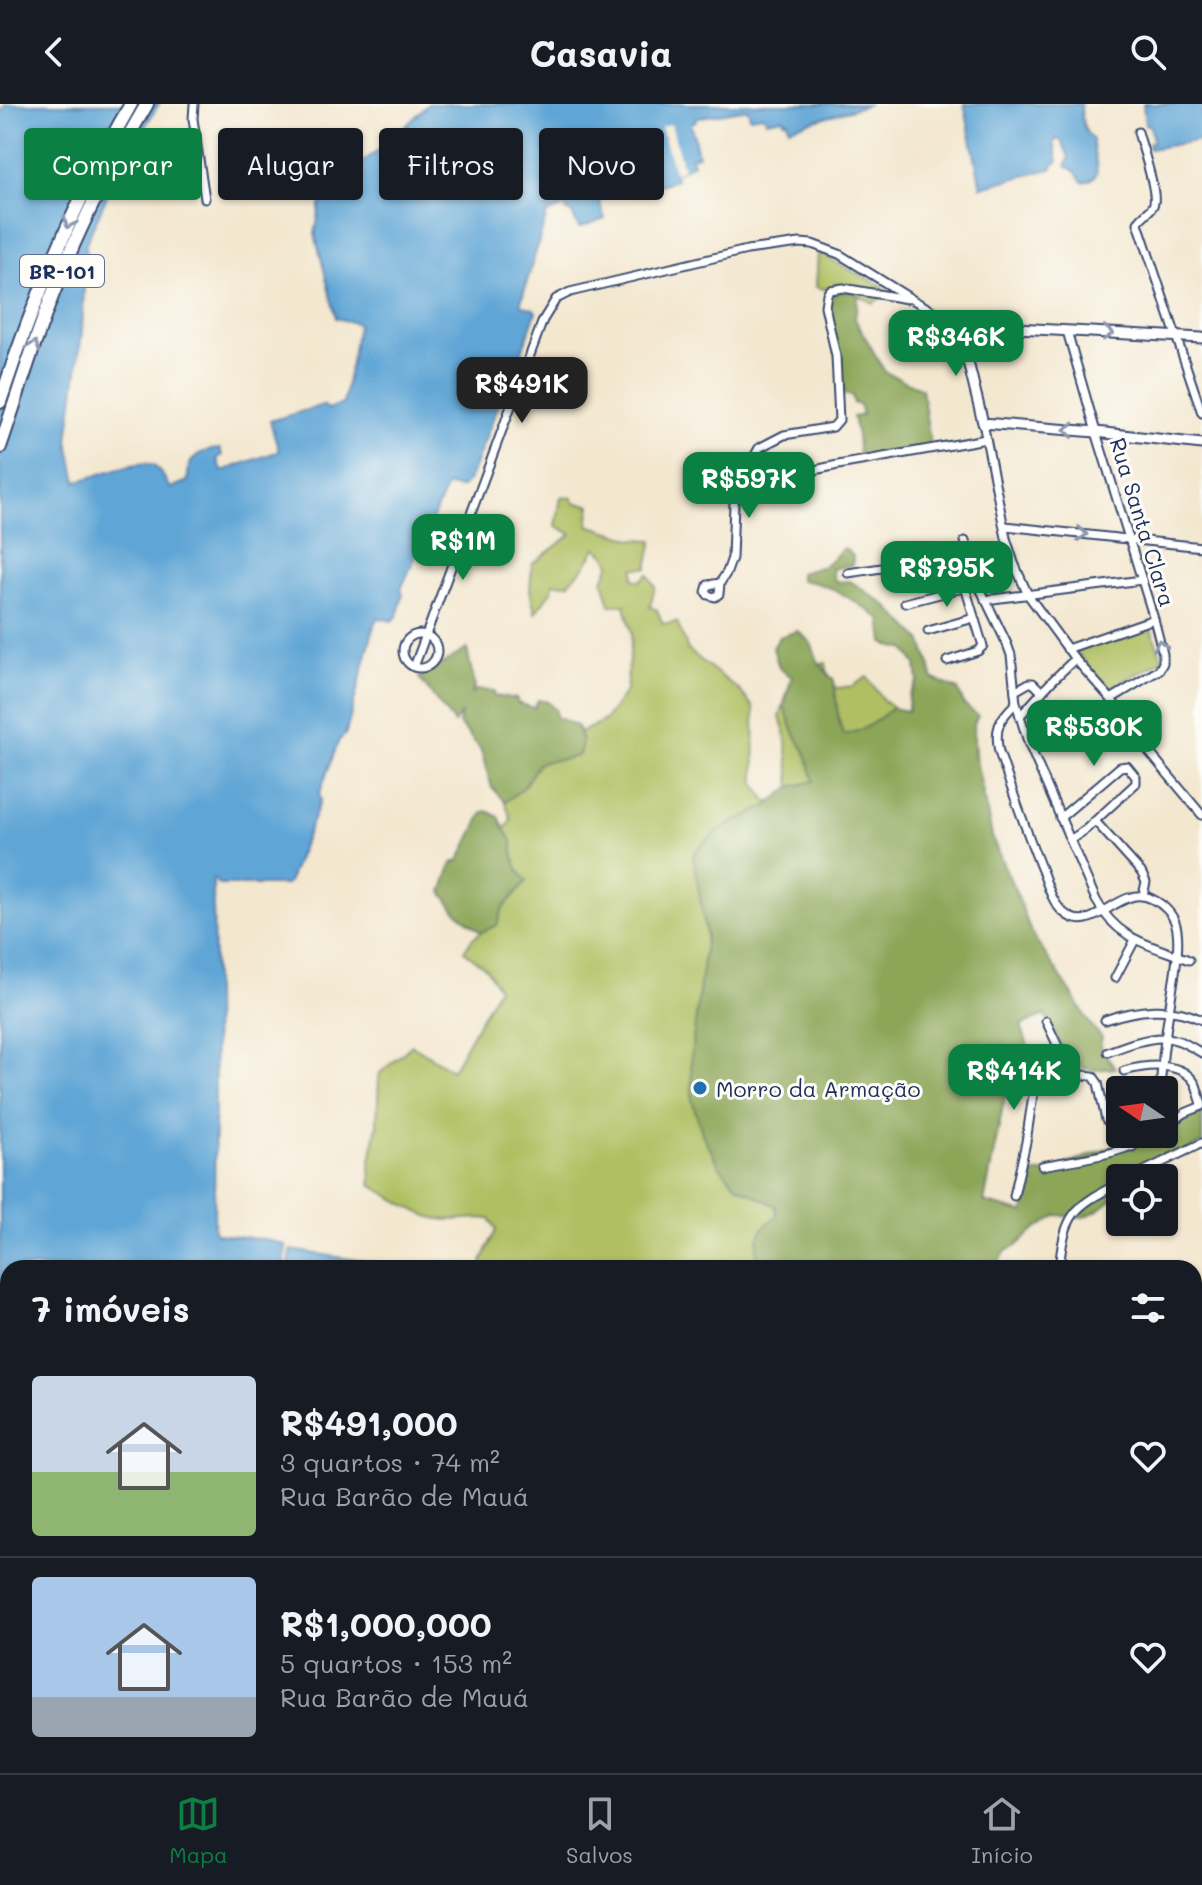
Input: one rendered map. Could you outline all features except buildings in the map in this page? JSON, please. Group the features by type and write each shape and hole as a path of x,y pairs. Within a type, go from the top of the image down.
{"highway":[{"name":"BR-101","path":"0,402 56,250 131,104"},
{"name":"BR-101","path":"0,447 66,262 104,182 147,104"}],"street":[{"path":"194,104 193,119 205,199"},
{"path":"1138,132 1154,203 1138,223 1202,413"},
{"path":"414,667 543,320 556,299 570,292 747,250 800,243 839,254 959,325 1202,338"},
{"path":"722,580 732,558 734,503 739,486 759,448 784,435 833,427 839,420 836,356 825,306 827,294 830,290 843,288 913,300"},
{"path":"959,325 1014,563 1028,595 1067,649 1111,699 1150,753 1202,815"},
{"name":"Rua Santa Clara","path":"1067,331 1163,654 1159,670 1111,699"},
{"path":"983,423 1202,444"},
{"path":"739,486 986,439"},
{"path":"1005,526 1202,547"},
{"path":"965,541 978,584 1011,655 1016,703 1028,742 1102,912 1135,940 1189,960"},
{"path":"848,573 969,555"},
{"path":"985,600 1142,580"},
{"path":"905,603 978,584"},
{"path":"947,661 982,648 965,587"},
{"path":"928,631 974,618"},
{"path":"1067,649 1154,619"},
{"path":"414,635 425,635 434,641 436,657 424,667 414,667 403,654 405,642 414,635"},
{"path":"1020,716 1075,659"},
{"path":"1015,691 1033,683 1042,692"},
{"path":"1016,703 1002,718 996,739 1028,836 1054,901 1063,912 1079,920 1087,920 1124,899 1143,895 1162,905 1172,915 1176,925 1176,955 1161,1076"},
{"path":"1060,818 1120,767 1127,766 1136,777 1136,783 1070,840"},
{"path":"1095,821 1141,872 1146,882 1143,895"},
{"path":"1115,978 1135,940"},
{"path":"1105,1020 1132,1012 1169,1011 1198,1018 1202,1008"},
{"path":"1046,1021 1071,1074"},
{"path":"1108,1052 1128,1044 1166,1038 1202,1053"},
{"path":"1014,1196 1034,1088 1034,1069 1019,1065"},
{"path":"1124,1071 1161,1065 1180,1070 1194,1082 1202,1105 1178,1118"},
{"path":"1034,1088 1071,1074 1093,1076 1098,1083 1106,1120"},
{"path":"1159,1164 1202,1143"},
{"path":"1042,1166 1129,1148"},
{"path":"1060,1260 1069,1218 1084,1204 1106,1191"}],"green space":[{"path":"818,252 881,285 888,293 873,303 837,285 828,290 816,287"},
{"path":"838,292 854,292 858,296 855,319 885,372 922,389 931,449 859,461 853,417 862,415 852,395 844,395 829,322 829,297"},
{"path":"561,497 572,498 575,503 591,505 588,525 633,539 653,540 647,568 634,568 633,579 640,581 648,574 655,587 650,607 657,610 663,624 677,622 688,650 740,691 754,708 755,783 768,803 779,798 791,786 785,733 780,717 792,677 809,664 826,663 830,689 853,686 867,677 884,701 899,713 908,711 909,696 918,681 916,664 905,649 884,643 921,640 932,678 958,690 964,705 978,716 973,725 975,756 993,841 1031,933 1091,1026 1102,1037 1100,1046 1115,1068 1095,1070 1072,1066 1045,1015 1021,1025 1034,1065 1011,1064 984,1202 1006,1222 999,1260 482,1260 496,1230 490,1219 446,1220 432,1217 371,1185 370,1162 377,1125 379,1074 412,1045 452,1070 498,988 486,968 464,951 481,932 496,846 511,819 498,784 605,720 626,691 632,633 625,605 610,605 603,580 610,563 604,554 596,548 568,584 553,583 552,590 535,613 530,590 532,564 572,534 556,526"},
{"path":"844,548 853,556 852,565 832,569 835,582 850,581 886,605 921,640 932,678 958,690 964,705 978,716 973,725 975,756 993,841 1031,933 1091,1026 1102,1037 1100,1046 1115,1068 1095,1070 1072,1066 1045,1015 1021,1025 1034,1065 1011,1064 984,1202 1024,1213 1032,1174 1053,1170 1109,1148 1178,1148 1178,1122 1202,1113 1202,1143 1157,1164 1106,1164 1106,1204 1085,1217 1057,1215 1007,1250 1000,1260 758,1260 758,1238 764,1227 777,1216 776,1206 737,1186 720,1167 703,1136 692,1100 691,1057 706,935 693,855 723,827 765,807 791,787 814,781 806,754 784,706 792,677 779,668 773,648 779,637 798,631 811,643 819,663 834,681 843,735 870,725 892,708 908,711 909,696 918,681 916,664 905,649 884,643 881,619 832,589 800,581 800,573 824,566"},
{"path":"1149,624 1163,660 1108,689 1076,651"},
{"path":"467,649 475,687 471,694 475,690 494,691 494,696 517,699 517,703 534,708 538,700 547,701 556,711 556,717 577,726 582,742 579,755 539,763 523,788 505,802 492,788 480,748 459,724 461,713 454,723 419,678"},
{"path":"483,812 499,817 512,841 519,871 527,881 503,908 497,925 481,932 458,913 442,892 452,863 459,861"}],"water":[{"path":"6,104 159,104 144,128 24,128 24,200 105,200 86,243 82,332 68,440 77,482 143,463 156,467 170,488 188,481 192,461 206,451 220,449 222,455 217,459 222,471 279,451 270,421 323,405 328,409 343,404 358,324 336,318 315,234 322,200 363,200 363,162 379,149 379,200 523,200 523,128 404,128 428,104 869,104 789,128 787,120 783,118 766,121 764,115 750,117 748,109 695,118 696,121 691,123 698,155 691,157 693,164 675,174 676,180 664,184 664,128 539,128 539,200 599,200 605,219 579,228 565,206 547,214 521,302 536,312 509,388 501,398 470,479 461,488 447,486 401,589 403,595 397,617 392,621 376,619 345,735 339,740 319,795 321,799 288,883 220,885 213,880 214,1231 286,1245 285,1260 0,1260 0,112"},
{"path":"964,104 1081,104 1084,128 1093,139 1097,166 1095,176 1083,182 1074,170 1066,166 1069,157 1062,141 1057,139 1054,142 1058,161 1051,169 981,187"},
{"path":"1143,104 1202,104 1202,140 1149,149 1148,143 1153,141 1150,125 1145,125"},
{"path":"291,1250 357,1260 290,1260"}],"pier":[{"path":"671,124 683,169 675,174 664,128 661,127"}],"place":[{"name":"Morro da Armação","path":"700,1088"}]}
